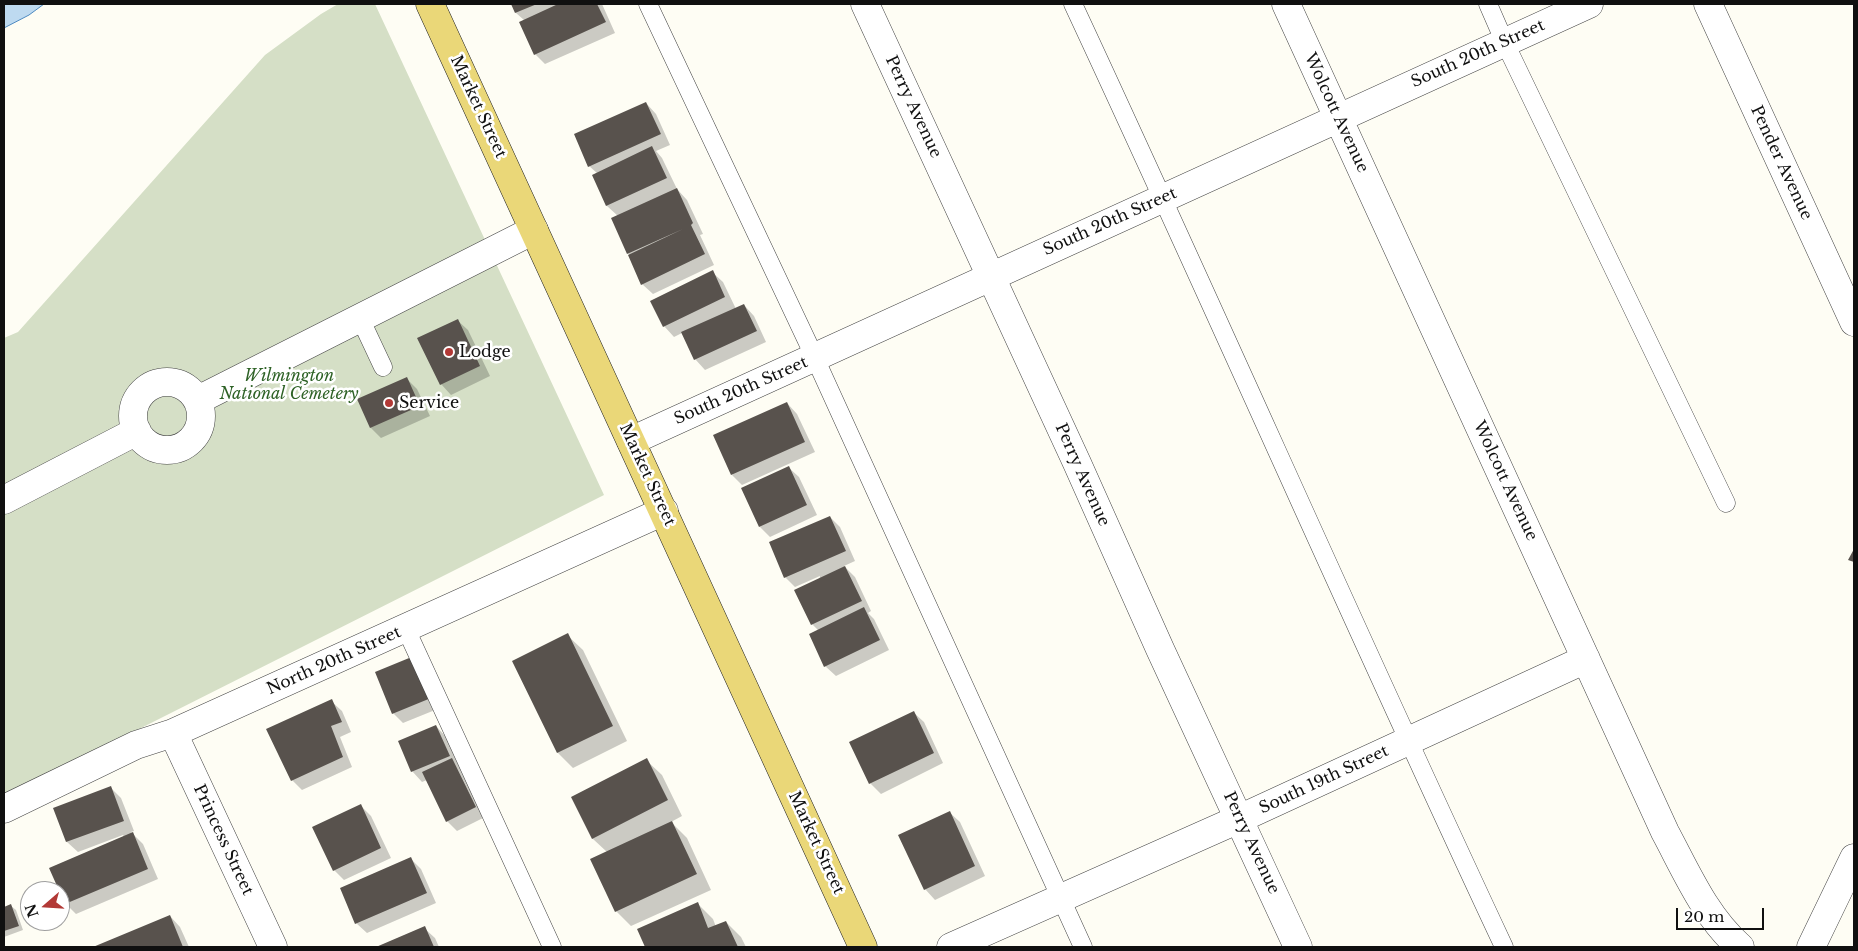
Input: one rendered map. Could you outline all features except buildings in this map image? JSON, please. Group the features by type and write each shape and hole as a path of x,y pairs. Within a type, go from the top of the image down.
{"main road":[{"name":"Market Street","path":"430,4 863,947"}],"street":[{"name":"Perry Avenue","path":"865,4 1298,947"},
{"name":"Wolcott Avenue","path":"1286,4 1665,832 1696,890 1714,918 1740,947"},
{"name":"South 20th Street","path":"631,441 1588,4"},
{"name":"Pender Avenue","path":"1708,4 1854,322"},
{"path":"198,400 534,230"},
{"path":"163,382 180,384 190,390 198,400 201,410 199,426 192,440 183,447 173,450 162,450 143,440 137,431 133,420 134,408 138,397 147,388 163,382"},
{"path":"4,500 137,431"},
{"name":"North 20th Street","path":"4,809 136,746 173,733 664,511"},
{"name":"South 19th Street","path":"951,947 1240,819 1586,659"},
{"name":"Princess Street","path":"173,733 273,947"},
{"path":"1811,947 1854,858"}],"lane":[{"path":"648,4 815,358 1083,947"},
{"path":"1073,4 1163,198 1407,741 1504,947"},
{"path":"1488,4 1726,503"},
{"path":"360,318 383,367"},
{"path":"406,629 552,947"}],"green space":[{"name":"Wilmington National Cemetery","path":"338,4 375,4 604,495 4,797 4,338 18,332 265,55 321,14"}],"water":[{"path":"4,4 44,4 29,15 4,28"}],"place":[{"name":"Lodge","path":"449,352"},
{"name":"Service","path":"389,403"}]}
